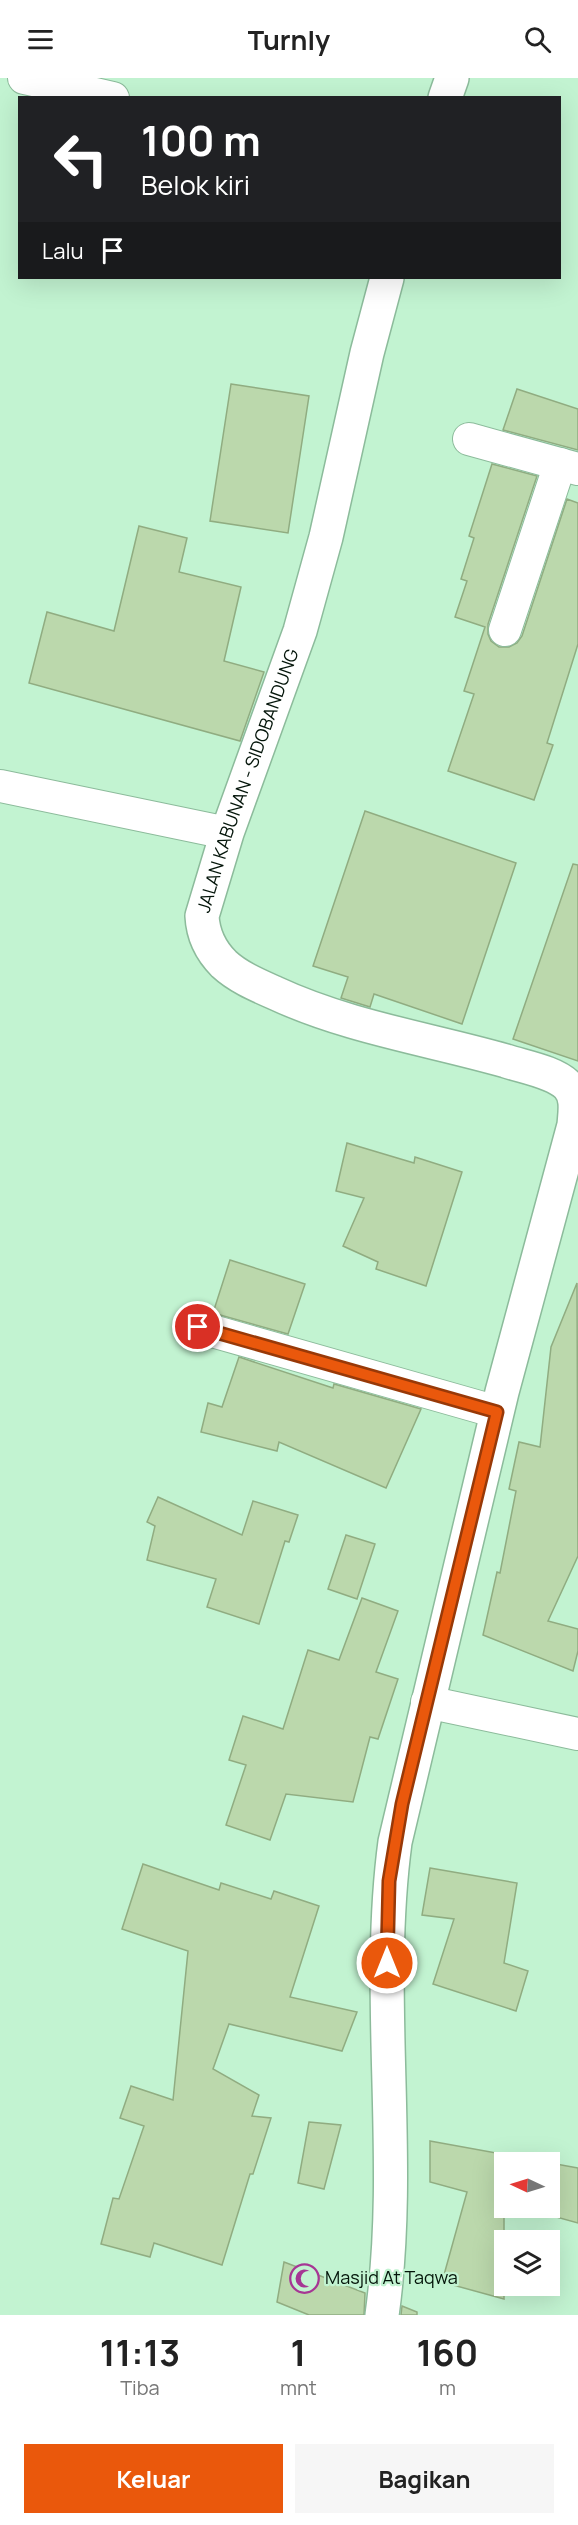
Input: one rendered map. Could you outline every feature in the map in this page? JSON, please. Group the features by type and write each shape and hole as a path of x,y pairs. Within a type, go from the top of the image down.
{"street":[{"path":"24,78 104,96"},
{"path":"446,96 452,78"},
{"name":"JALAN KABUNAN - SIDOBANDUNG","path":"382,2315 392,2190 387,1963 389,1881 402,1804 497,1412 574,1125 576,1106 576,1095 569,1086 549,1076 457,1047 335,1017 296,1003 235,973 223,963 207,941 202,916 227,833 300,631 326,537 367,352 387,279"},
{"path":"469,439 569,466 504,630"},
{"path":"0,786 227,833"},
{"path":"198,1327 497,1412"},
{"path":"427,1702 578,1734"}],"building":[{"path":"231,384 309,396 288,533 210,521"},
{"path":"517,389 578,409 578,450 503,430"},
{"path":"492,464 537,476 488,624 491,641 499,647 509,647 517,643 522,636 567,499 578,503 578,644 547,743 553,745 534,800 448,771 474,694 464,691 485,627 455,617 467,581 461,579 474,538 469,536"},
{"path":"139,526 187,538 179,572 241,587 224,661 264,672 240,741 29,683 47,612 114,631"},
{"path":"365,811 516,863 462,1024 374,994 370,1007 341,998 348,977 313,966"},
{"path":"573,864 578,865 578,1061 513,1039"},
{"path":"347,1143 414,1163 415,1157 462,1172 426,1286 376,1269 378,1262 343,1246 364,1198 336,1191"},
{"path":"230,1260 305,1284 288,1334 213,1313"},
{"path":"577,1283 578,1556 548,1621 578,1629 578,1651 573,1671 483,1635 497,1572 500,1573 516,1491 509,1489 519,1442 540,1447 551,1347"},
{"path":"239,1357 333,1388 334,1384 421,1409 386,1488 279,1442 277,1451 201,1432 208,1403 222,1407"},
{"path":"158,1497 242,1535 253,1501 298,1515 289,1542 285,1541 259,1624 207,1607 216,1579 147,1560 155,1526 147,1522"},
{"path":"346,1535 375,1544 357,1599 328,1589"},
{"path":"362,1598 398,1611 376,1672 398,1679 378,1739 370,1737 353,1802 286,1794 270,1840 226,1825 246,1765 229,1760 243,1716 283,1729 308,1650 339,1660"},
{"path":"143,1864 219,1890 221,1883 271,1899 274,1891 319,1906 290,1997 357,2012 342,2051 229,2024 213,2069 259,2095 252,2116 271,2118 253,2174 250,2174 222,2265 154,2243 150,2257 101,2244 113,2198 119,2199 144,2126 120,2118 131,2086 173,2100 188,1951 122,1929"},
{"path":"430,1868 517,1883 504,1963 528,1971 516,2011 433,1984 454,1919 422,1915"},
{"path":"309,2122 341,2125 324,2189 298,2183"},
{"path":"430,2141 494,2153 494,2218 504,2218 504,2230 494,2230 494,2296 504,2296 504,2299 442,2282 467,2192 430,2182"},
{"path":"560,2165 578,2168 578,2223 560,2218"},
{"name":"Masjid At Taqwa","path":"284,2262 365,2293 364,2315 309,2315 277,2302"},
{"path":"402,2306 417,2312 417,2315 401,2315"}],"place":[{"name":"Masjid At Taqwa","path":"304,2278"}],"route":[{"path":"198,1327 497,1412 394,1842 387,1914 387,1963"}]}
